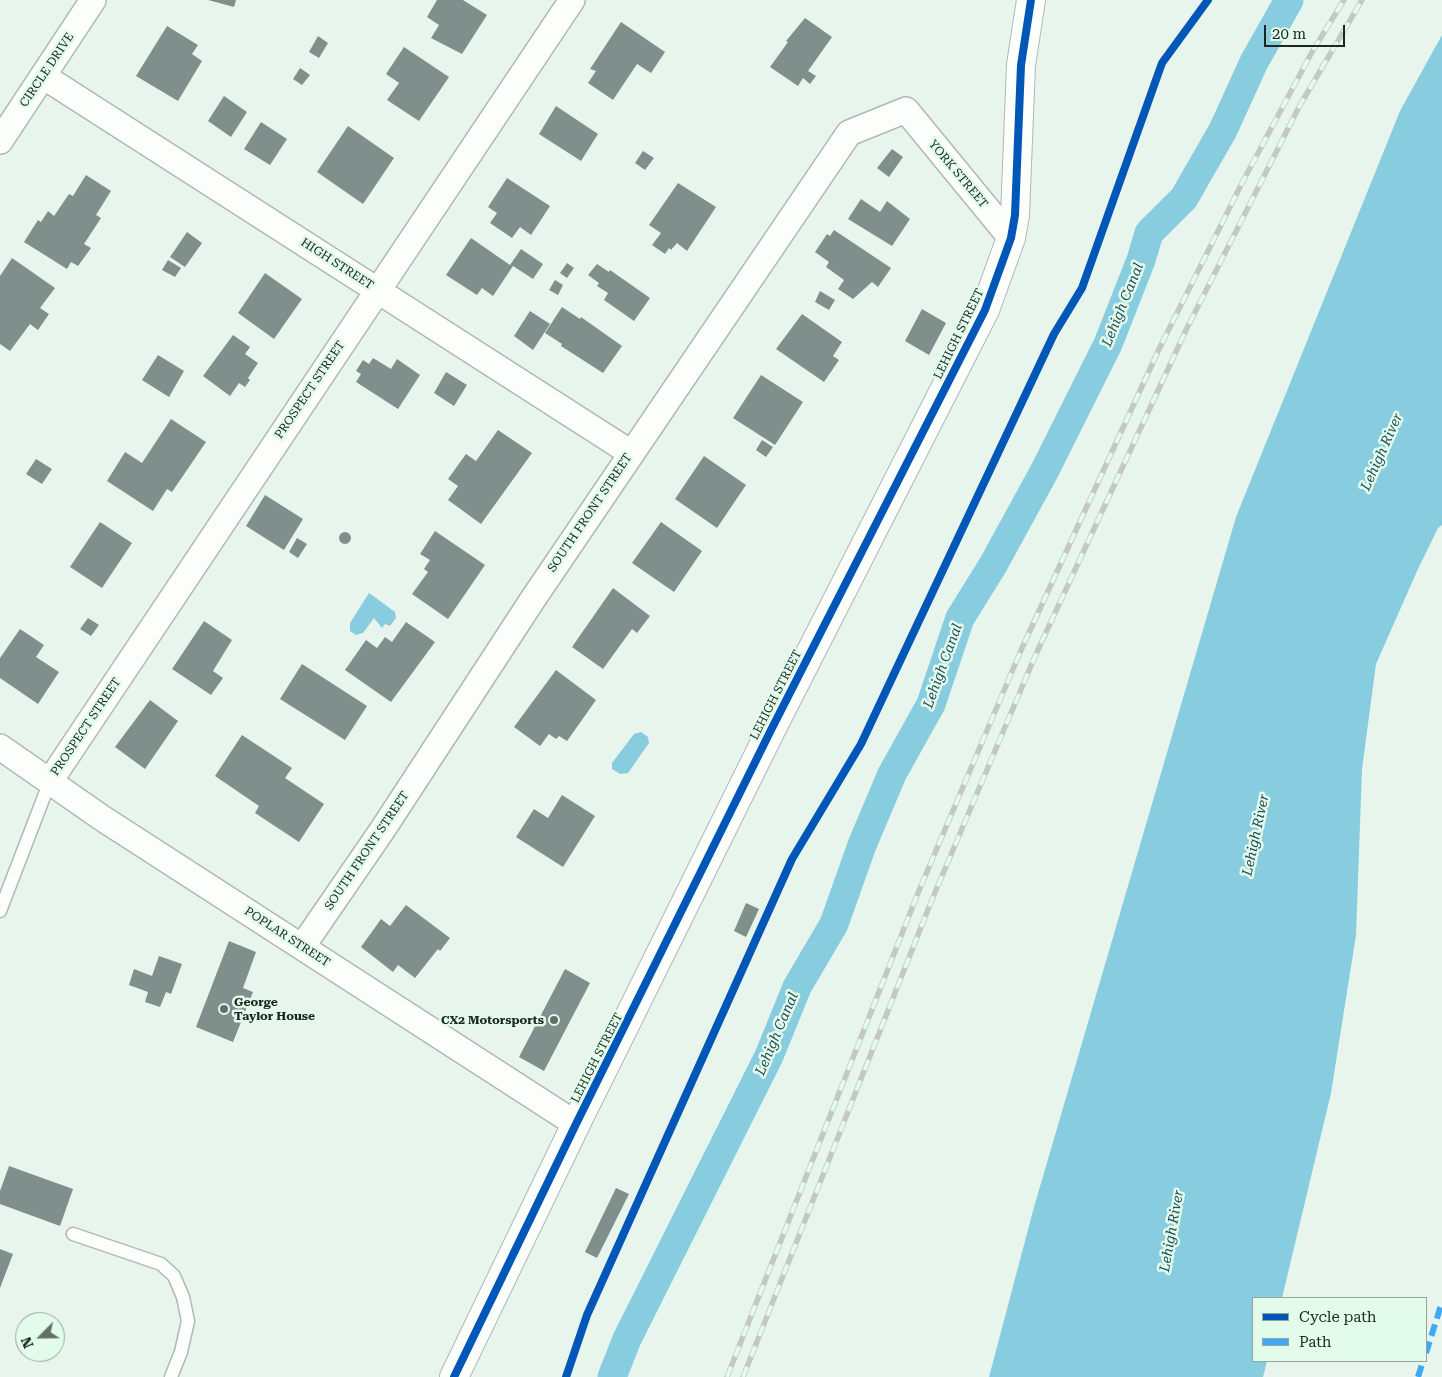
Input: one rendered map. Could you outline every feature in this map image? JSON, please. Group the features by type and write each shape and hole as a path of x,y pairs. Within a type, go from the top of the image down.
{"street":[{"name":"CIRCLE DRIVE","path":"0,141 93,0"},
{"name":"PROSPECT STREET","path":"50,781 572,0"},
{"name":"LEHIGH STREET","path":"454,1377 576,1124 771,730 985,310 1011,238 1015,215 1021,65 1031,0"},
{"name":"HIGH STREET","path":"43,76 631,453"},
{"name":"YORK STREET","path":"906,110 1011,238"},
{"name":"SOUTH FRONT STREET","path":"302,947 383,829 631,453 849,133 906,110"},
{"name":"POPLAR STREET","path":"0,747 302,947 576,1124"}],"lane":[{"path":"0,911 50,781"},
{"path":"73,1234 161,1264 174,1276 183,1297 188,1321 181,1352 172,1377"}],"water":[{"name":"Lehigh River","path":"1442,35 1442,525 1438,528 1418,569 1376,664 1362,769 1356,935 1331,1093 1282,1297 1252,1297 1252,1362 1267,1362 1263,1377 989,1377 1034,1207 1236,517 1400,111"},
{"path":"369,593 395,612 396,618 390,626 385,624 382,628 374,618 363,633 356,635 350,631 350,623"},
{"path":"641,732 648,737 649,743 628,773 620,774 612,769 612,763 634,734"}],"building":[{"path":"208,0 236,0 234,7"},
{"path":"437,0 463,0 487,15 462,54 431,38 439,25 427,17"},
{"path":"805,18 832,37 808,71 816,76 810,84 803,78 798,86 770,67 788,42 786,41"},
{"path":"621,22 665,52 651,73 637,64 613,100 588,83 596,71 590,69"},
{"path":"167,26 198,45 192,54 202,61 178,101 136,76"},
{"path":"318,36 328,43 319,58 309,52"},
{"path":"404,47 449,77 419,121 387,100 399,83 386,74"},
{"path":"300,68 310,75 302,85 293,79"},
{"path":"224,96 247,112 231,137 208,121"},
{"path":"556,106 598,134 581,161 539,134"},
{"path":"261,122 287,139 270,165 244,149"},
{"path":"348,126 394,158 363,204 317,172"},
{"path":"892,149 903,157 889,177 877,168"},
{"path":"643,151 654,158 645,170 635,163"},
{"path":"86,175 111,191 96,215 101,218 84,244 91,248 78,266 71,262 67,269 24,242 38,220 41,222 48,211 54,216 69,194 73,196"},
{"path":"507,178 550,206 531,235 520,227 512,238 490,223 497,213 488,207"},
{"path":"678,183 716,207 687,251 677,243 671,250 669,248 665,254 652,245 661,233 649,225"},
{"path":"861,199 880,212 887,201 910,219 892,246 848,219"},
{"path":"834,230 891,268 878,287 872,282 853,299 838,289 844,280 826,267 829,262 815,252 827,234 830,236"},
{"path":"187,232 202,243 185,267 170,257"},
{"path":"471,238 510,265 521,249 543,264 533,279 513,266 493,296 482,288 477,295 446,275"},
{"path":"12,258 55,288 40,308 49,314 38,330 30,324 10,351 0,344 0,276"},
{"path":"168,260 181,268 175,277 162,270"},
{"path":"567,263 574,268 567,278 560,273"},
{"path":"597,264 609,272 610,270 650,298 634,321 604,300 608,293 597,286 599,283 588,275"},
{"path":"265,273 302,299 274,339 238,313"},
{"path":"555,280 563,285 558,295 549,290"},
{"path":"820,291 835,300 829,310 815,302"},
{"path":"562,307 580,319 581,317 622,346 603,373 561,346 562,344 545,333"},
{"path":"922,309 946,323 929,355 905,341"},
{"path":"530,311 550,324 533,350 514,336"},
{"path":"802,314 842,342 833,356 839,360 824,382 776,349"},
{"path":"233,335 250,347 245,354 258,363 248,378 250,380 245,387 239,383 230,396 203,376"},
{"path":"158,355 184,371 169,397 142,380"},
{"path":"373,358 391,369 397,359 420,375 398,409 356,382 361,374 356,371 363,360 369,364"},
{"path":"446,372 467,385 454,406 434,393"},
{"path":"761,375 803,402 775,445 733,418"},
{"path":"171,419 206,442 172,492 167,489 153,511 107,481 125,452 142,463"},
{"path":"498,430 532,453 481,524 448,500 458,486 448,479 466,454 476,461"},
{"path":"762,440 773,447 766,457 756,450"},
{"path":"704,456 746,485 717,528 675,499"},
{"path":"36,459 52,469 42,484 26,474"},
{"path":"265,495 303,519 284,550 246,526"},
{"path":"100,522 132,543 102,588 70,567"},
{"path":"661,522 702,551 674,592 632,563"},
{"path":"435,531 485,565 448,619 412,594 428,572 424,569 430,560 420,554"},
{"path":"347,532 350,533 350,543 343,544 340,543 339,536 340,533"},
{"path":"297,538 307,544 298,558 289,552"},
{"path":"613,588 650,616 637,633 632,629 603,669 572,647"},
{"path":"88,618 99,625 91,636 80,629"},
{"path":"204,621 232,640 213,671 223,678 211,695 172,669"},
{"path":"406,622 435,642 391,702 345,670 366,640 377,648 385,637 392,642"},
{"path":"20,629 44,645 36,657 59,672 38,704 0,678 0,658"},
{"path":"302,664 367,706 345,740 280,699"},
{"path":"556,670 596,700 567,741 559,736 556,739 549,734 540,746 514,727"},
{"path":"150,700 178,721 145,769 115,747"},
{"path":"242,735 292,768 285,778 324,804 299,842 255,813 259,806 215,776"},
{"path":"562,795 595,816 563,867 516,837 534,809 548,818"},
{"path":"746,903 759,909 746,937 734,931"},
{"path":"406,905 450,938 440,951 438,949 415,978 398,965 393,972 361,947 381,919 390,926"},
{"name":"George Taylor House","path":"229,941 256,952 243,988 253,992 233,1042 196,1027"},
{"path":"159,956 182,964 171,994 166,992 160,1007 145,1002 148,992 129,985 134,969 152,976"},
{"name":"CX2 Motorsports","path":"565,969 590,983 544,1071 519,1057"},
{"path":"9,1166 73,1189 60,1226 0,1204 0,1191"},
{"path":"616,1188 629,1194 597,1258 585,1252"},
{"path":"0,1249 13,1254 0,1288"}],"waterway":[{"name":"Lehigh Canal","path":"612,1377 627,1339 769,1056 797,987 834,924 862,845 892,774 931,704 960,618 993,565 1045,470 1108,344 1141,260 1149,233 1184,198 1223,130 1254,62 1289,0"}],"railway":[{"path":"727,1377 918,893 1022,648 1160,347 1242,183 1312,52 1344,0"},
{"path":"743,1377 931,902 1036,654 1187,328 1300,105 1362,0"}],"marked path":[{"path":"1427,1350 1442,1302"},
{"path":"1418,1377 1423,1362"}],"cycle path":[{"path":"454,1377 576,1124 771,730 985,310 1011,238 1015,215 1021,65 1031,0"},
{"path":"566,1377 587,1315 792,859 861,744 1054,334 1082,288 1162,63 1208,0"}],"place":[{"name":"George Taylor House","path":"224,1009"},
{"name":"CX2 Motorsports","path":"554,1020"}]}
